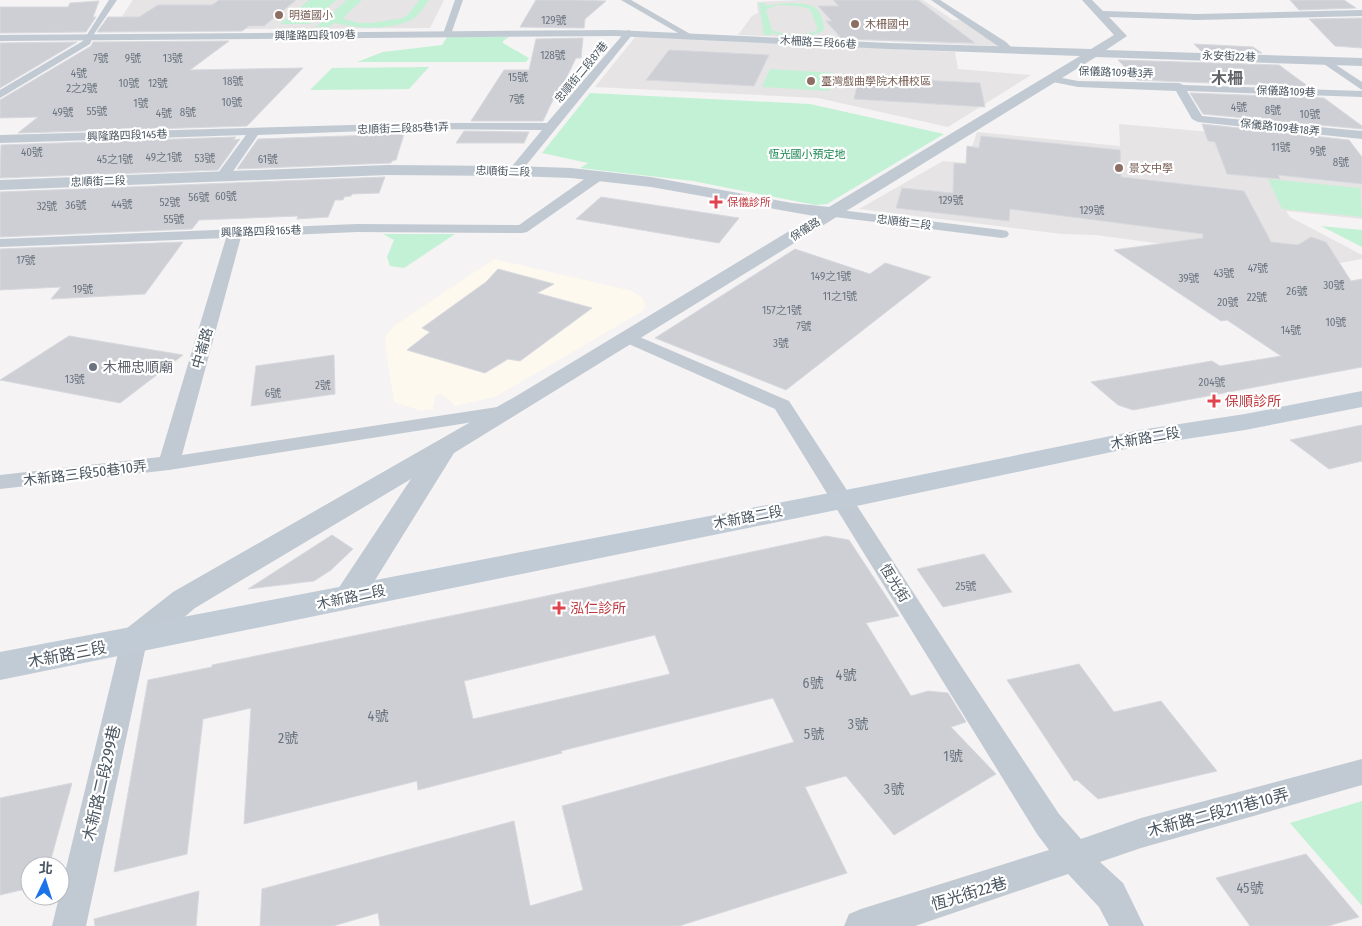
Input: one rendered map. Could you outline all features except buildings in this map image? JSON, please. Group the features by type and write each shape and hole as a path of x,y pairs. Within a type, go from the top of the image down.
{"main road":[{"name":"木新路二段","path":"134,641 1140,438 1245,422 1362,399"},
{"name":"木新路三段","path":"0,666 134,641"}],"street":[{"path":"1,95 87,42 113,0"},
{"path":"447,34 459,0"},
{"path":"625,0 688,35"},
{"path":"935,0 1008,49"},
{"name":"保儀路","path":"134,641 184,600 504,412 1121,36 1087,0"},
{"path":"1100,14 1214,16 1362,13"},
{"name":"興隆路四段109巷","path":"0,38 629,33"},
{"name":"木柵路三段66巷","path":"629,33 1008,49"},
{"name":"忠順街二段87巷","path":"514,170 629,33"},
{"name":"永安街22巷","path":"1008,49 1362,62"},
{"path":"1324,60 1362,87"},
{"name":"保儀路109巷3弄","path":"1052,79 1078,84 1179,86"},
{"name":"保儀路109巷","path":"1179,86 1362,94"},
{"name":"保儀路109巷18弄","path":"1179,86 1198,118 1362,135"},
{"name":"忠順街二段85巷1弄","path":"255,131 422,126 551,126"},
{"path":"222,177 255,131"},
{"name":"興隆路四段145巷","path":"0,139 255,131"},
{"name":"忠順街二段","path":"0,185 387,170 514,170 598,176 688,187 792,208 1002,234"},
{"name":"興隆路四段165巷","path":"0,242 357,228 522,229 598,176"},
{"name":"中崙路","path":"169,463 235,232"},
{"name":"恆光街","path":"628,337 782,405 1048,824 1111,895 1127,926"},
{"name":"木新路三段50巷10弄","path":"0,482 169,463 504,412"},
{"path":"348,598 446,445"},
{"name":"木新路二段299巷","path":"69,926 134,641"},
{"name":"木新路二段211巷10弄","path":"1075,856 1140,833 1362,772"},
{"name":"恆光街22巷","path":"861,926 1011,879 1075,856"}],"shaded area":[{"name":"明道國小","path":"133,0 444,0 430,28 113,30"},
{"name":"木柵國中","path":"923,0 953,20 960,20 998,46 738,35 752,16 758,13 757,2"},
{"name":"臺灣戲曲學院木柵校區","path":"636,36 955,52 958,69 1031,75 948,127 818,98 595,87"},
{"path":"1119,124 1245,135 1362,174 1362,219 1286,211 1290,217 1362,255 1362,259 1324,266 1096,235 1062,234 859,209 943,161 967,163 977,132 1120,146"},
{"path":"494,259 632,291 643,298 645,308 495,397 455,406 442,394 436,395 433,409 421,411 394,402 385,343 386,335 394,326"}],"green space":[{"path":"309,0 336,0 310,24 280,24"},
{"path":"347,0 362,0 344,19 359,23 373,23 407,16 419,0 429,0 414,19 393,26 373,28 334,23 329,27 316,27"},
{"path":"759,3 765,3 766,6 791,3 806,4 816,8 819,12 824,28 824,30 818,33 805,36 771,33 771,35 764,35","holes":["777,5 798,6 810,9 818,29 802,35 772,30 766,10"]},
{"path":"447,37 509,37 503,43 529,58 526,62 357,62 383,52 442,45"},
{"path":"429,67 409,89 310,90 332,68"},
{"path":"770,69 834,73 829,91 762,87"},
{"name":"恆光國小預定地","path":"590,93 810,104 944,134 827,204 815,205 693,181 580,168 588,163 542,153"},
{"path":"1268,179 1360,188 1362,217 1282,209"},
{"path":"1321,226 1362,230 1362,247"},
{"path":"383,234 455,234 404,268 390,266 387,257 394,240"},
{"path":"1362,801 1362,906 1290,823"}],"place":[{"name":"明道國小","path":"279,15"},
{"name":"木柵國中","path":"855,24"},
{"name":"臺灣戲曲學院木柵校區","path":"811,81"},
{"name":"景文中學","path":"1119,168"},
{"name":"保儀診所","path":"716,202"},
{"name":"木柵忠順廟","path":"93,367"},
{"name":"保順診所","path":"1214,401"},
{"name":"泓仁診所","path":"559,608"}],"district":[{"name":"木柵","path":"1227,78"}]}
